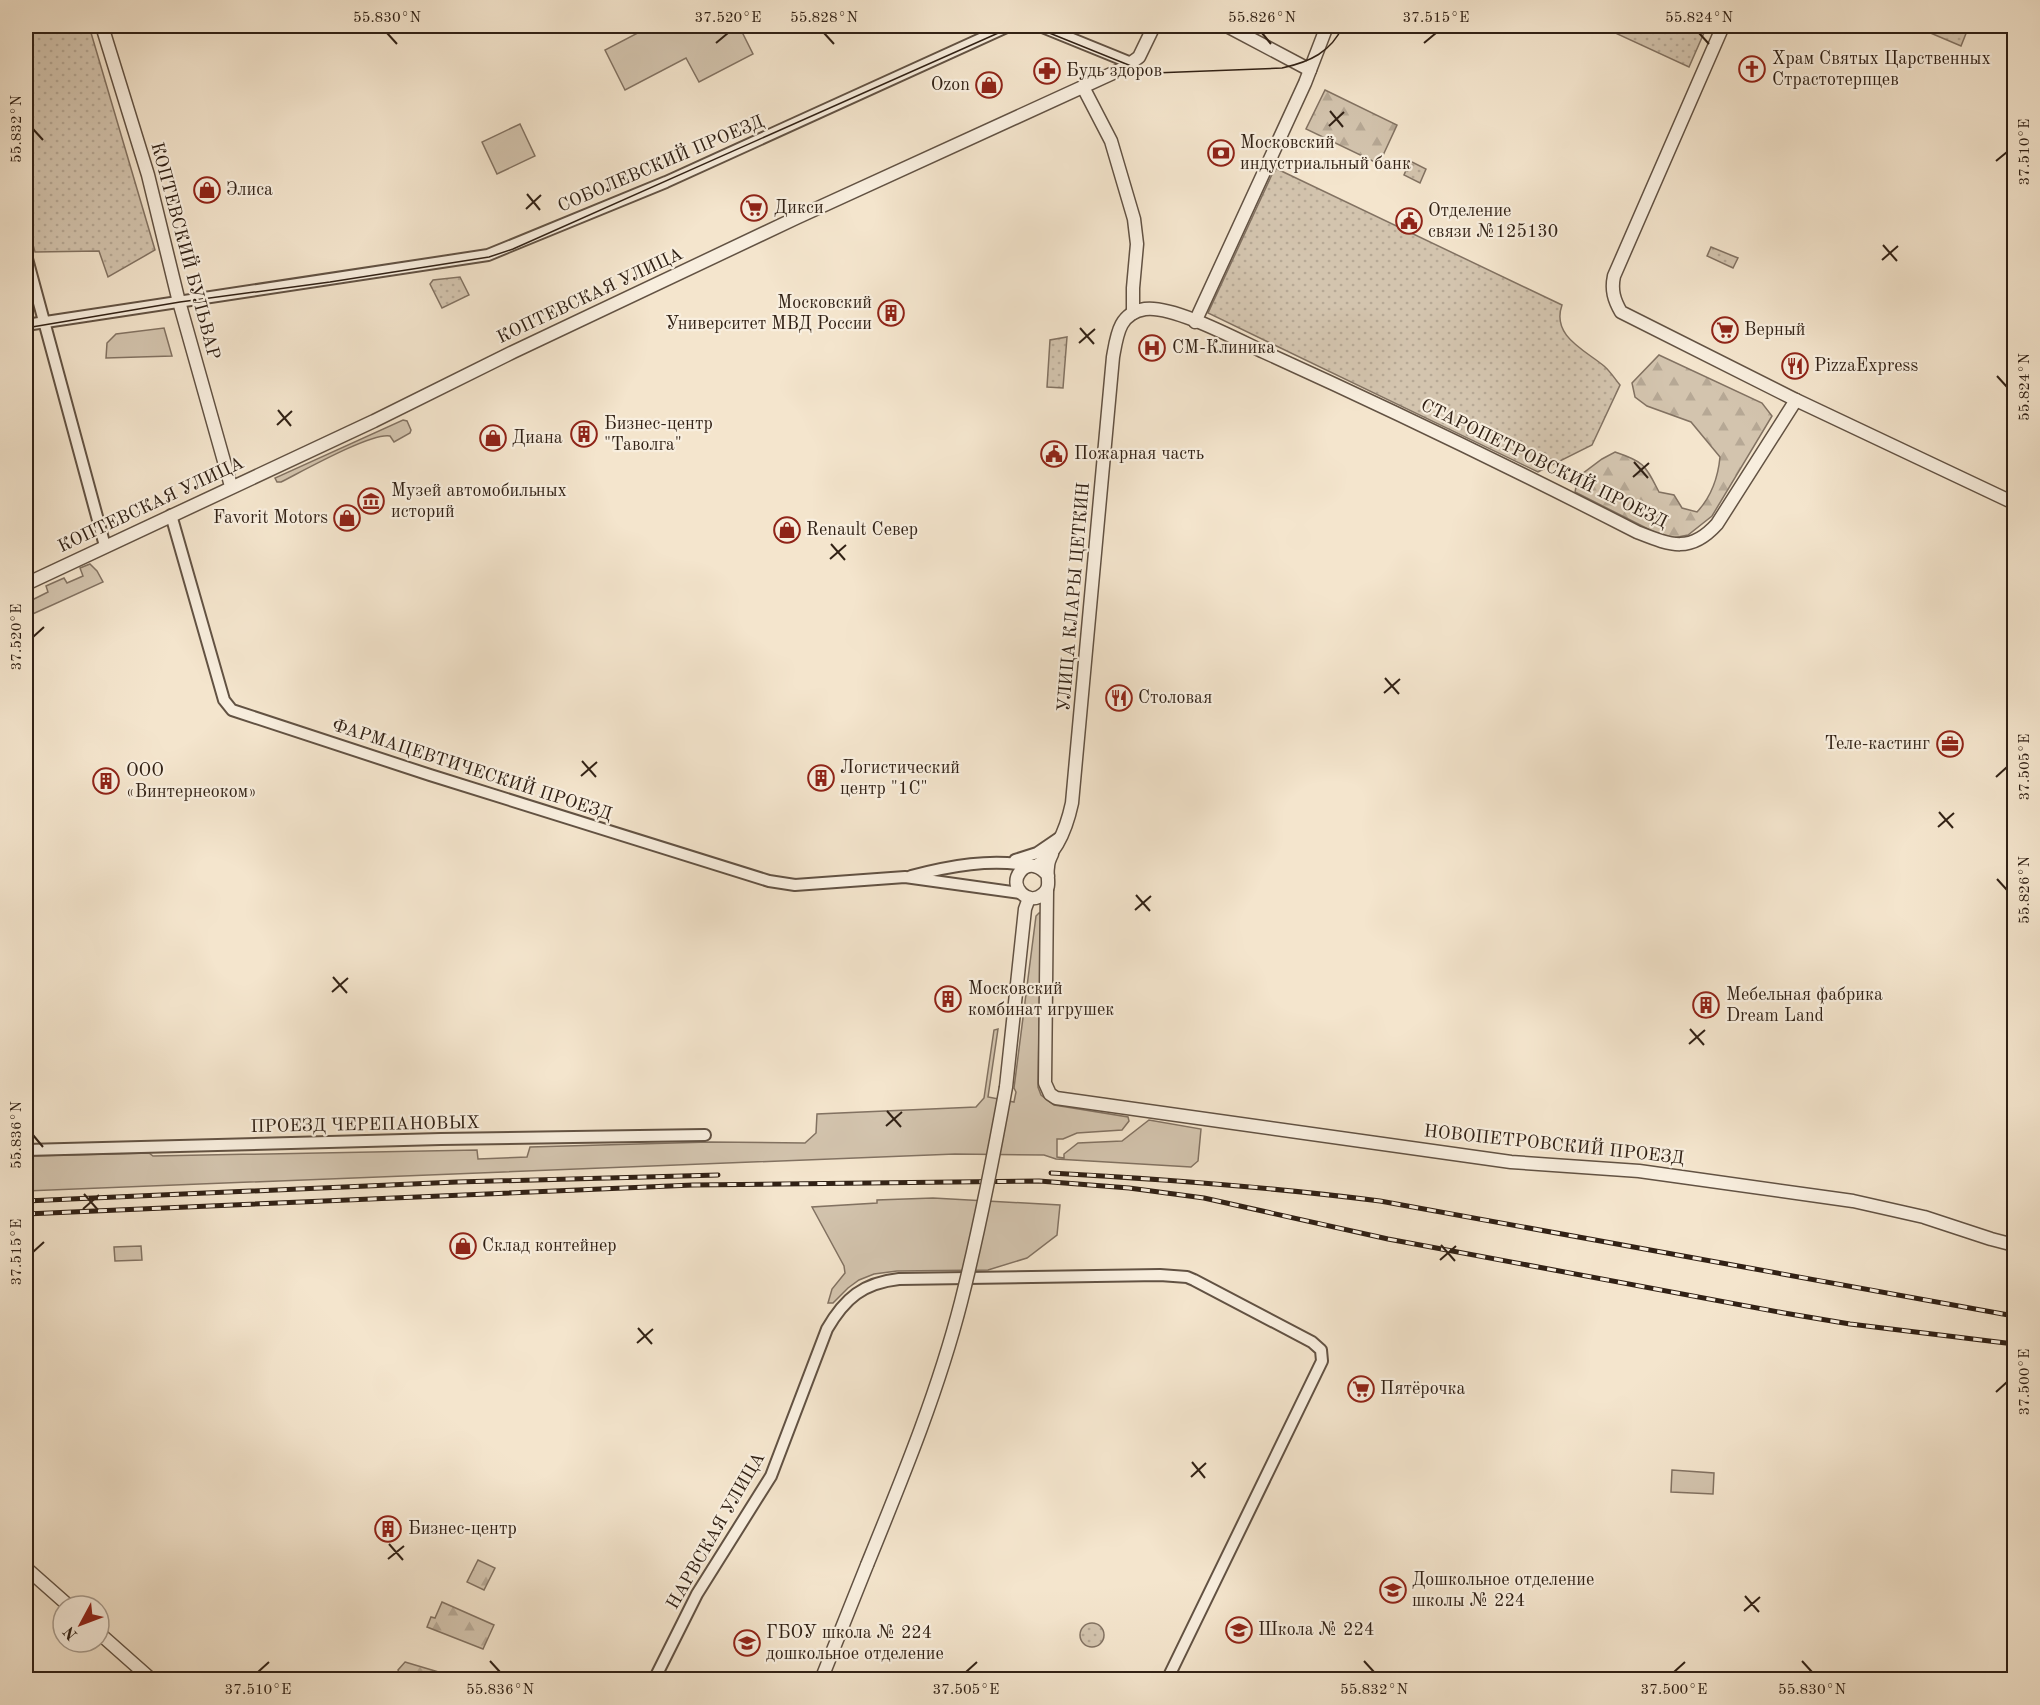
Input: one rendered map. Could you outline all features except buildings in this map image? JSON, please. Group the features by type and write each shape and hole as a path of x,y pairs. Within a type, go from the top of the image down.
{"street":[{"name":"КОПТЕВСКИЙ БУЛЬВАР","path":"102,26 148,175 179,300 231,486"},
{"name":"СОБОЛЕВСКИЙ ПРОЕЗД","path":"26,325 488,255 666,182 1009,26"},
{"path":"1040,26 1131,63"},
{"name":"КОПТЕВСКАЯ УЛИЦА","path":"26,584 374,421 517,350 796,218 1083,87 1131,63 1142,51 1154,26"},
{"path":"1227,26 1310,70"},
{"path":"1083,87 1111,141 1134,219 1137,244 1132,288 1133,313 1149,309 1162,310 1195,322 1310,70 1327,26"},
{"path":"1723,26 1614,276 1613,299 1621,312 1796,400 2014,503"},
{"path":"26,255 105,546"},
{"name":"УЛИЦА КЛАРЫ ЦЕТКИН","path":"1033,866 1047,858 1053,850 1067,825 1072,803 1113,357 1120,324 1133,313"},
{"name":"СТАРОПЕТРОВСКИЙ ПРОЕЗД","path":"1195,322 1337,386 1551,488 1636,532 1664,543 1683,545 1707,535 1717,524 1796,400"},
{"name":"ФАРМАЦЕВТИЧЕСКИЙ ПРОЕЗД","path":"171,515 224,700 231,710 769,882 795,885 905,877 972,864 1009,862 1033,866"},
{"name":"ФАРМАЦЕВТИЧЕСКИЙ ПРОЕЗД","path":"1009,862 1037,853 1056,841 1063,833"},
{"name":"УЛИЦА КЛАРЫ ЦЕТКИН","path":"1048,876 1047,867 1053,850"},
{"path":"821,1680 912,1452 941,1370 961,1303 986,1196 1006,1087 1025,909 1025,896 1016,884 1018,874 1026,867 1033,866 1045,871 1048,876 1047,891 1039,897 1025,896"},
{"name":"ФАРМАЦЕВТИЧЕСКИЙ ПРОЕЗД","path":"905,877 1025,896"},
{"name":"НОВОПЕТРОВСКИЙ ПРОЕЗД","path":"1047,891 1045,1083 1050,1094 1056,1098 1511,1162 1639,1171 1852,1201 1924,1217 2014,1245"},
{"name":"ПРОЕЗД ЧЕРЕПАНОВЫХ","path":"26,1150 441,1139 705,1135"},
{"name":"НАРВСКАЯ УЛИЦА","path":"654,1680 697,1594 771,1476 827,1329 835,1315 855,1294 881,1281 942,1277 1160,1275 1187,1277 1194,1280 1312,1342 1321,1350 1322,1361 1167,1680"},
{"path":"26,1568 55,1594"},
{"path":"111,1644 152,1680"}],"green space":[{"path":"26,26 89,26 155,250 108,277 99,251 35,252 26,220"},
{"path":"651,26 739,26 753,54 699,82 686,58 625,90 605,50"},
{"path":"1616,26 1707,26 1689,67 1613,32"},
{"path":"1914,26 1969,26 1961,46"},
{"path":"1325,90 1397,125 1379,164 1306,129"},
{"path":"520,124 535,156 497,174 482,142"},
{"path":"1410,161 1426,169 1420,183 1404,175"},
{"path":"1275,168 1562,305 1560,316 1565,334 1579,348 1606,368 1620,385 1592,445 1538,472 1208,313"},
{"path":"1711,247 1738,258 1733,268 1707,256"},
{"path":"460,277 469,295 442,308 430,284 433,280"},
{"path":"164,328 172,356 106,358 107,343 116,334"},
{"path":"1067,337 1063,388 1047,387 1050,340"},
{"path":"1659,355 1762,403 1772,416 1712,516 1688,535 1673,538 1658,534 1575,492 1578,477 1615,452 1643,466 1659,492 1674,495 1682,508 1697,512 1710,494 1716,480 1720,457 1691,422 1647,406 1635,397 1632,383"},
{"path":"403,420 407,421 410,433 394,442 390,436 381,436 336,454 281,482 277,482 275,478"},
{"path":"90,564 103,582 26,617 26,603 48,592 46,586 64,578 67,583 83,576 80,568"},
{"path":"1041,913 1038,1087 1041,1095 1054,1105 1128,1117 1129,1121 1122,1130 1077,1133 1057,1139 1057,1157 1064,1158 1064,1154 1078,1143 1122,1141 1149,1120 1201,1129 1198,1161 1191,1167 1056,1159 1044,1155 955,1154 26,1191 26,1156 477,1150 478,1159 527,1157 530,1147 710,1142 805,1143 816,1133 817,1114 976,1107 984,1098 994,1030 998,1029 988,1097 1014,1102 1036,916"},
{"path":"933,1198 1060,1205 1057,1235 1027,1258 988,1270 897,1271 874,1274 859,1280 833,1303 828,1303 832,1289 845,1273 844,1266 812,1207 877,1203 877,1200"},
{"path":"141,1246 142,1260 115,1261 114,1247"},
{"path":"1672,1470 1714,1473 1713,1494 1671,1492"},
{"path":"478,1560 495,1568 484,1590 467,1582"},
{"path":"442,1602 494,1625 483,1649 427,1627 431,1617 435,1618"},
{"path":"1092,1623 1101,1626 1104,1635 1101,1644 1092,1647 1083,1644 1080,1635 1083,1626"},
{"path":"405,1662 462,1679 401,1679 398,1670"}],"tram line":[{"path":"26,328 180,302 330,282 489,257 513,249 1014,26 1020,26"},
{"path":"1032,26 1141,70 1154,73 1292,66 1326,49 1343,26"}],"railway":[{"path":"1051,1173 1216,1184 1380,1201 2014,1316"},
{"path":"26,1201 457,1182 718,1175"},
{"path":"26,1214 693,1185 1039,1181 1129,1188 1204,1198 1388,1239 1784,1313 1850,1324 2014,1344"}],"place":[{"name":"Храм Святых Царственных Страстотерпцев","path":"1752,69"},
{"name":"Будь здоров","path":"1047,71"},
{"name":"Ozon","path":"989,85"},
{"name":"Московский индустриальный банк","path":"1221,153"},
{"name":"Элиса","path":"207,190"},
{"name":"Дикси","path":"754,208"},
{"name":"Отделение связи №125130","path":"1409,221"},
{"name":"Московский Университет МВД России","path":"891,313"},
{"name":"Верный","path":"1725,330"},
{"name":"СМ-Клиника","path":"1152,348"},
{"name":"PizzaExpress","path":"1795,366"},
{"name":"Бизнес-центр \"Таволга\"","path":"584,434"},
{"name":"Диана","path":"493,438"},
{"name":"Пожарная часть","path":"1054,454"},
{"name":"Музей автомобильных историй","path":"371,501"},
{"name":"Favorit Motors","path":"347,518"},
{"name":"Renault Север","path":"787,530"},
{"name":"Столовая","path":"1119,698"},
{"name":"Теле-кастинг","path":"1950,744"},
{"name":"Логистический центр \"1С\"","path":"821,778"},
{"name":"ООО «Винтернеоком»","path":"106,781"},
{"name":"Московский комбинат игрушек","path":"948,999"},
{"name":"Мебельная фабрика Dream Land","path":"1706,1005"},
{"name":"Склад контейнер","path":"463,1246"},
{"name":"Пятёрочка","path":"1361,1389"},
{"name":"Бизнес-центр","path":"388,1529"},
{"name":"Дошкольное отделение школы № 224","path":"1393,1590"},
{"name":"Школа № 224","path":"1239,1630"},
{"name":"ГБОУ школа № 224 дошкольное отделение","path":"747,1643"}]}
